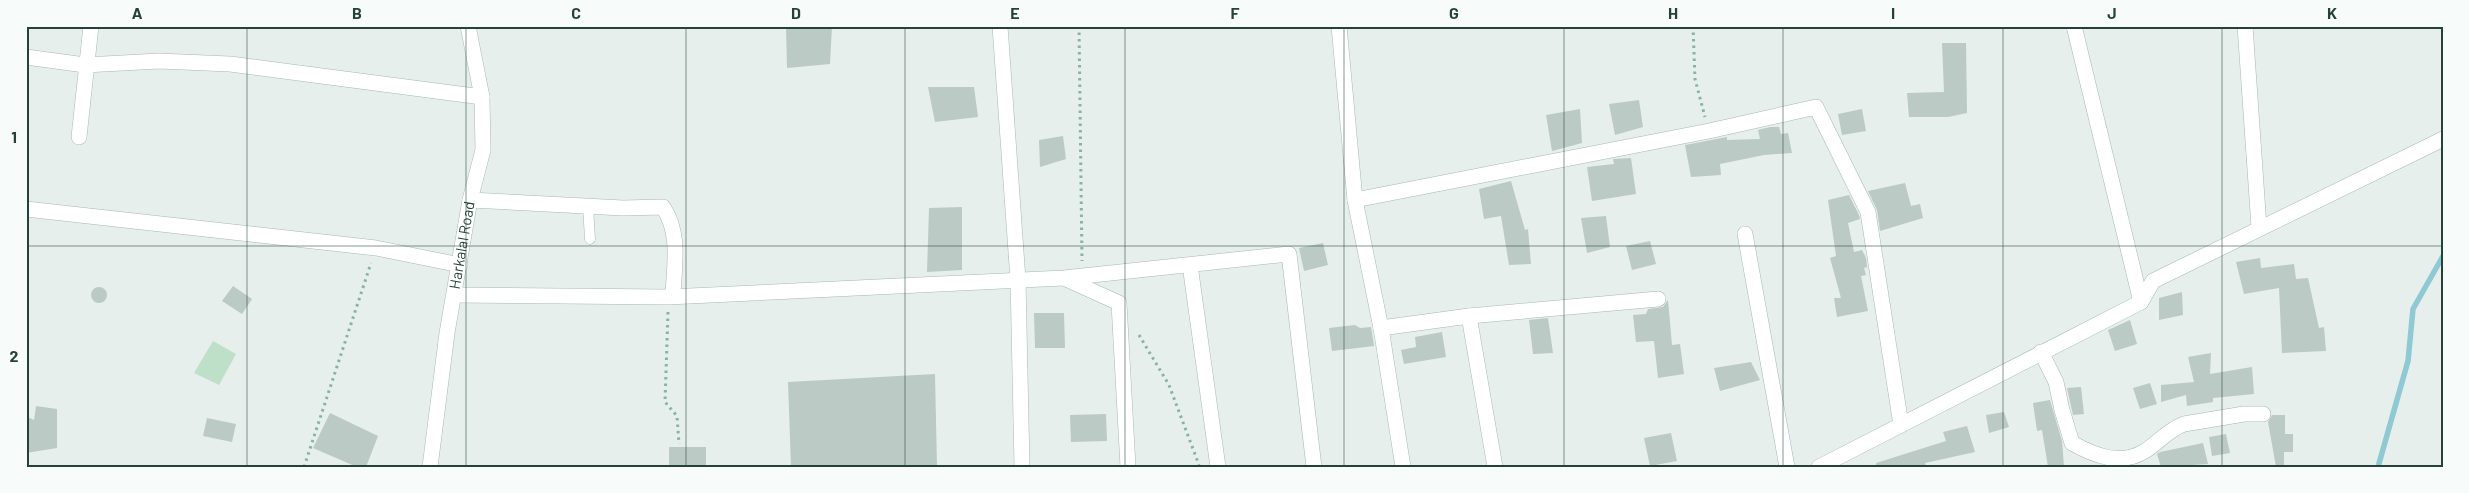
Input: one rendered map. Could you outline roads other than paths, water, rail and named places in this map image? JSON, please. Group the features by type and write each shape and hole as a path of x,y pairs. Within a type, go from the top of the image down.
{"street":[{"path":"78,137 91,26"},
{"name":"Harkalal Road","path":"430,467 446,333 460,265 470,200 483,150 482,97 468,26"},
{"path":"1000,26 1018,280 1022,467"},
{"path":"1339,26 1355,200 1381,328 1403,467"},
{"path":"2074,26 2141,302"},
{"path":"2245,26 2259,227"},
{"path":"26,56 85,65 159,61 230,64 482,97"},
{"path":"1355,200 1709,131 1816,107 1868,212 1901,424"},
{"path":"1819,467 2141,302 2154,280 2259,227 2443,139"},
{"path":"470,200 588,206 663,207 670,218 675,241 671,296"},
{"path":"26,209 376,248 460,265"},
{"path":"1744,234 1787,467"},
{"path":"454,295 671,296 1064,278 1289,254 1314,467"},
{"path":"1190,265 1218,467"},
{"path":"1064,278 1119,302 1128,467"},
{"path":"1381,328 1469,316 1658,299"},
{"path":"1469,316 1495,467"},
{"path":"2041,352 2056,382 2072,443 2100,458 2132,458 2145,451 2175,427 2184,424 2244,414 2263,414"}],"lane":[{"path":"588,206 590,239"}],"waterway":[{"path":"2378,467 2408,361 2413,309 2443,256"}]}
